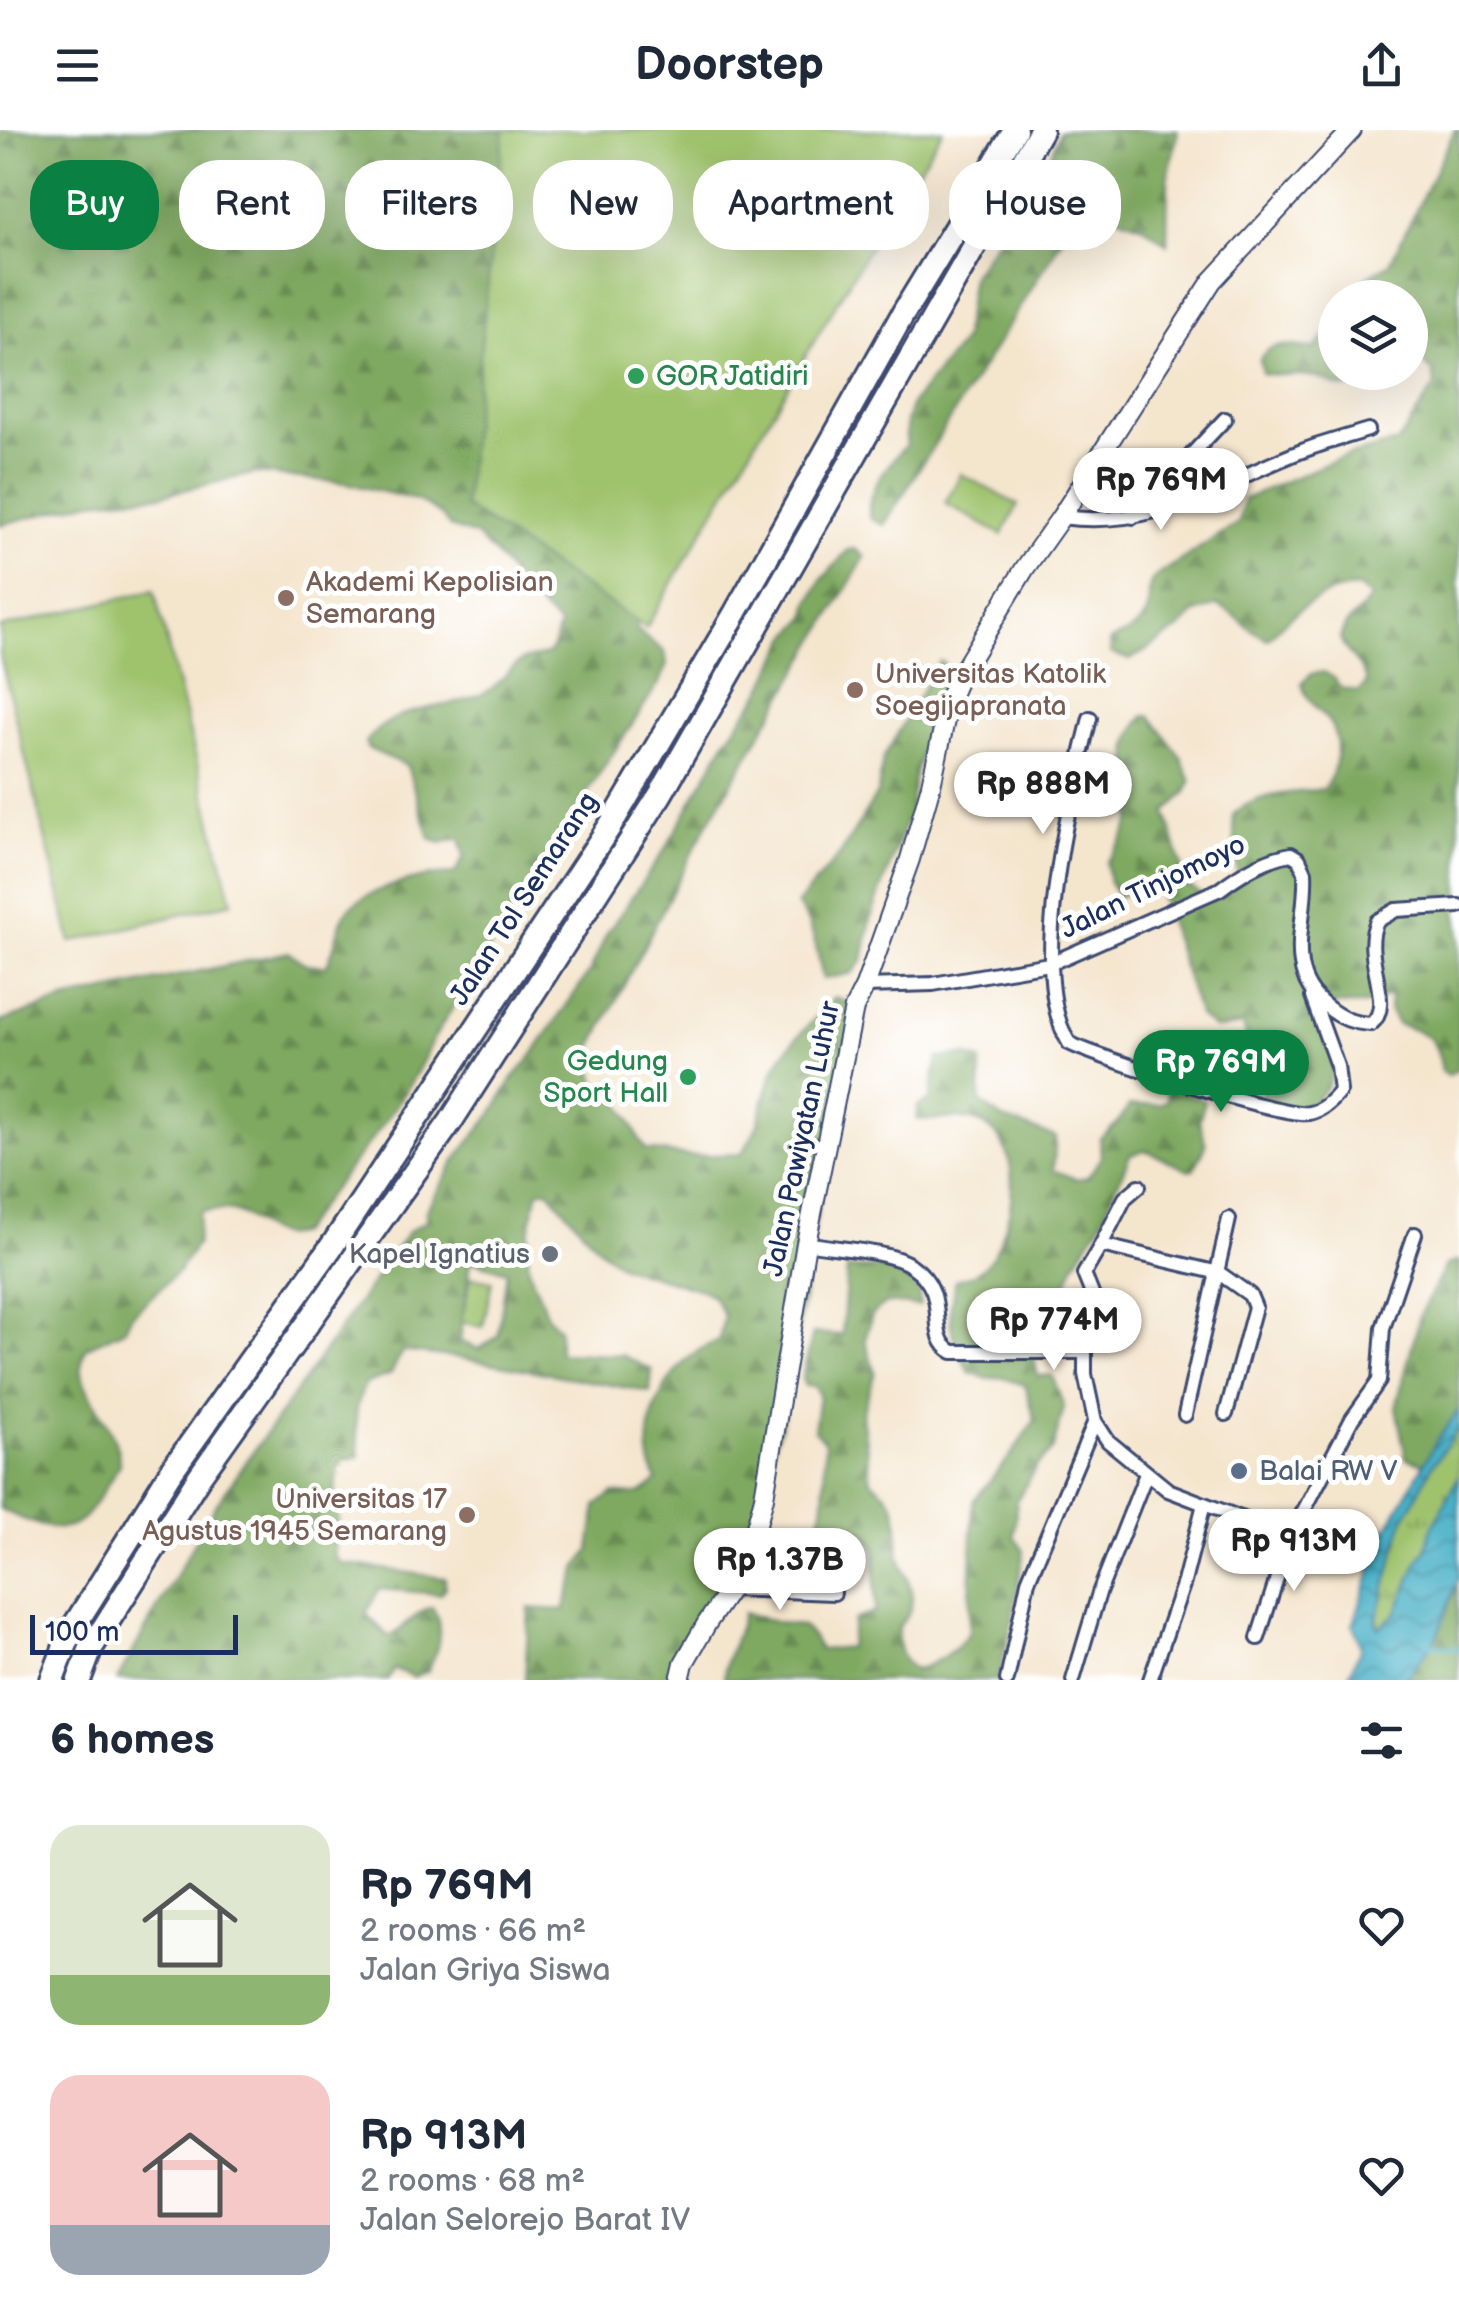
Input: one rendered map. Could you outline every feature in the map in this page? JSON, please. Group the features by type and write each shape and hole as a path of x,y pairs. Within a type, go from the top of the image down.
{"highway":[{"name":"Jalan Tol Semarang","path":"52,1680 70,1631 170,1473 334,1243 610,826 736,612 904,312 1014,130"},
{"name":"Jalan Tol Semarang","path":"79,1680 91,1648 199,1478 451,1121 660,795 1041,130"}],"main road":[{"name":"Jalan Pawiyatan Luhur","path":"680,1680 684,1664 746,1566 764,1497 806,1243 854,1008 910,859 950,697 1025,568 1062,517 1212,281 1352,130"}],"street":[{"path":"1131,518 1225,419"},
{"path":"1062,517 1104,522 1131,518 1201,497 1302,451 1368,430"},
{"path":"1090,718 1070,798 1049,964 1059,1020 1069,1042 1112,1060 1309,1114 1340,1091 1338,1066 1311,995"},
{"name":"Jalan Tinjomoyo","path":"865,986 932,984 1049,964 1212,893 1276,856 1291,854 1300,859 1305,872 1300,969 1311,995"},
{"path":"1311,995 1340,1017 1371,1024 1380,1017 1382,1006 1370,946 1377,921 1396,910 1459,906"},
{"path":"1139,1186 1125,1198 1084,1274 1098,1309 1085,1352 1085,1374 1095,1421 1108,1441 1168,1490 1290,1537"},
{"path":"1184,1415 1229,1219"},
{"path":"1258,1638 1290,1537 1352,1419 1379,1381 1383,1328 1415,1234"},
{"path":"806,1243 899,1260 914,1268 936,1295 939,1339 953,1352 1085,1352"},
{"path":"1101,1245 1219,1273 1250,1295 1255,1307 1226,1414"},
{"path":"1007,1680 1028,1580 1095,1421"},
{"path":"1073,1680 1099,1593 1146,1474"},
{"path":"1152,1676 1184,1582 1204,1504"},
{"path":"730,1589 834,1594"}],"green space":[{"path":"0,130 529,130 536,160 533,250 556,250 637,630 665,652 667,664 659,683 432,1041 405,1092 300,1233 270,1233 233,1211 200,1212 197,1243 178,1272 132,1315 124,1330 87,1347 83,1376 112,1433 119,1465 83,1518 73,1526 60,1528 0,1509 0,1022 64,1000 289,952 305,964 326,966 342,920 353,905 395,885 454,874 464,857 460,838 441,843 430,838 407,766 367,748 366,742 393,719 488,691 519,663 549,652 560,626 476,536 450,527 440,514 417,500 346,483 256,473 163,495 92,501 0,525"},
{"name":"GOR Jatidiri","path":"504,130 943,130 924,160 693,160 693,250 868,250 646,628 464,506 491,250 513,250 513,160 501,160"},
{"path":"1178,130 1168,178 1167,244 1143,226 1121,218 1121,160 1049,160 1059,132"},
{"path":"1455,130 1459,130 1459,1068 1449,1075 1442,1072 1430,1039 1397,1024 1389,1010 1390,994 1364,1004 1336,1004 1329,1024 1334,1059 1331,1076 1321,1095 1300,1116 1263,1096 1243,1025 1215,1029 1199,1016 1160,895 1144,885 1118,897 1109,883 1106,863 1125,835 1132,815 1130,741 1144,716 1150,716 1181,757 1191,782 1185,794 1166,812 1187,885 1212,901 1238,882 1233,815 1264,798 1324,789 1329,781 1337,756 1336,738 1302,683 1311,674 1324,672 1340,688 1358,692 1367,683 1340,638 1345,626 1371,598 1358,587 1332,593 1297,612 1268,639 1217,605 1194,614 1179,629 1130,660 1111,653 1110,641 1136,627 1145,617 1154,578 1239,522 1244,499 1340,458 1398,442 1435,386 1433,372 1428,368 1428,280 1363,280 1390,263"},
{"path":"990,250 1055,250 884,525 870,518 874,488 906,445 906,422 912,403 963,340 972,275"},
{"path":"1318,345 1318,378 1262,373 1260,359 1271,348 1315,348"},
{"path":"961,474 1018,505 1002,535 945,503"},
{"path":"855,549 865,557 704,830 593,1045 591,1066 597,1085 621,1105 646,1150 691,1156 741,1154 758,1123 773,1073 785,1053 834,998 852,1004 784,1414 737,1569 672,1680 525,1680 529,1608 564,1610 578,1566 590,1551 596,1506 613,1493 637,1494 657,1480 650,1461 649,1441 659,1398 684,1362 719,1341 724,1316 713,1296 701,1290 621,1266 598,1248 548,1190 539,1190 530,1227 529,1265 546,1313 559,1328 559,1353 622,1355 652,1370 650,1392 402,1351 391,1374 365,1384 357,1413 359,1457 344,1460 339,1466 333,1505 339,1519 335,1557 342,1563 445,1578 440,1594 379,1589 366,1614 389,1637 432,1607 439,1639 428,1671 413,1677 394,1669 387,1680 117,1680 215,1506 408,1232 426,1221 426,1210 457,1158 492,1114 513,1078 590,971 607,933 666,848 726,740 760,694 789,636 807,617 821,581 848,550","holes":["470,1261 507,1271 498,1336 479,1349 460,1341"]},
{"path":"154,590 232,902 71,942 0,656 0,628"},
{"path":"939,661 947,672 914,776 910,810 872,915 863,960 852,973 823,979 812,931 797,904 841,853 878,792 883,759"},
{"path":"964,1055 981,1061 980,1102 1001,1118 1056,1137 1053,1170 1076,1179 1088,1177 1101,1157 1100,1138 1117,1124 1129,1106 1161,1104 1167,1100 1167,1092 1185,1093 1205,1101 1199,1120 1206,1145 1194,1169 1187,1170 1144,1150 1130,1155 1100,1224 1075,1263 1058,1318 1034,1356 1038,1376 1052,1375 1064,1407 1053,1449 1037,1466 1017,1500 1014,1536 1024,1551 998,1680 724,1680 743,1613 802,1626 819,1650 849,1647 854,1620 875,1612 875,1549 865,1533 836,1533 821,1540 825,1442 814,1430 819,1396 815,1386 805,1386 802,1378 813,1333 842,1335 847,1269 887,1269 919,1292 920,1306 885,1303 872,1315 865,1340 875,1372 862,1414 871,1481 884,1491 896,1510 899,1552 911,1592 910,1610 898,1629 900,1652 914,1670 945,1656 969,1632 973,1501 1035,1420 1025,1385 969,1372 951,1328 956,1280 981,1269 995,1252 1012,1190 1005,1148 994,1132 970,1120 916,1119 918,1106 930,1100 938,1058"},
{"path":"1459,1261 1459,1410 1423,1464 1406,1458 1396,1407 1420,1316 1446,1265"},
{"path":"471,1277 492,1281 483,1327 461,1322"},
{"path":"1459,1427 1459,1476 1431,1530 1426,1550 1396,1614 1378,1628 1377,1616 1402,1525 1432,1466"},
{"path":"1457,1584 1459,1680 1405,1680 1436,1639"}],"water":[{"path":"1459,1410 1459,1427 1432,1466 1402,1525 1376,1622 1379,1628 1396,1614 1426,1550 1431,1530 1459,1476 1459,1577 1436,1639 1405,1680 1347,1680 1361,1647 1353,1625 1383,1536 1437,1440"}],"waterway":[{"path":"1429,1644 1459,1649"}],"place":[{"name":"GOR Jatidiri","path":"636,376"},
{"name":"Akademi Kepolisian Semarang","path":"286,598"},
{"name":"Universitas Katolik Soegijapranata","path":"855,690"},
{"name":"Gedung Sport Hall","path":"688,1077"},
{"name":"Kapel Ignatius","path":"550,1254"},
{"name":"Balai RW V","path":"1239,1471"},
{"name":"Universitas 17 Agustus 1945 Semarang","path":"467,1515"}]}
